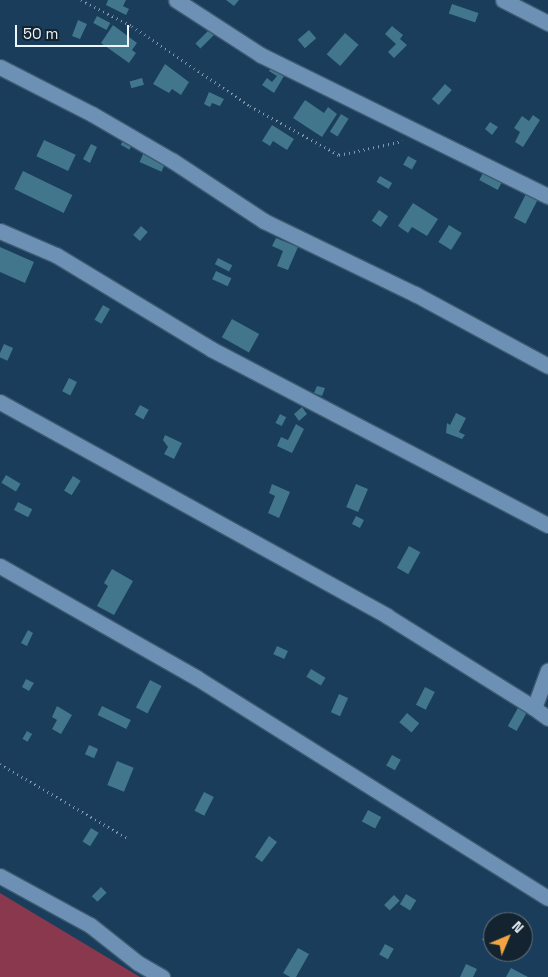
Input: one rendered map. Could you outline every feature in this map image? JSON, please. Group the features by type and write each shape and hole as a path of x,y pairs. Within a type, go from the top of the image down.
{"street":[{"path":"176,0 261,55 548,196"},
{"path":"503,0 548,23"},
{"path":"0,67 92,114 174,161 264,221 415,294 548,366"},
{"path":"0,231 56,255 211,349 548,525"},
{"path":"0,402 388,616 548,718"},
{"path":"0,566 197,678 548,898"},
{"path":"534,708 548,670"},
{"path":"0,876 90,925 138,963 162,977"}],"path":[{"path":"81,0 132,26 250,106 339,155 421,135"},
{"path":"0,764 129,839"}],"shaded area":[{"path":"0,893 140,977 0,977"}],"building":[{"path":"108,0 126,0 123,6 129,9 126,15 106,5"},
{"path":"226,0 239,0 234,6"},
{"path":"452,4 478,13 475,23 449,13"},
{"path":"97,16 110,23 106,30 93,23"},
{"path":"78,20 87,24 80,39 72,36"},
{"path":"113,25 137,43 132,50 136,53 129,63 101,43"},
{"path":"392,26 403,35 400,39 407,45 394,58 388,52 396,44 385,34"},
{"path":"211,28 216,33 200,49 195,44"},
{"path":"309,30 316,38 305,48 298,40"},
{"path":"345,33 359,45 340,66 327,54"},
{"path":"274,63 287,71 274,93 262,85 267,78 272,82 277,76 269,71"},
{"path":"165,64 189,82 181,95 172,89 169,93 153,84"},
{"path":"142,78 144,85 131,88 130,82"},
{"path":"445,84 452,90 439,105 432,99"},
{"path":"209,92 224,99 220,106 212,103 210,107 204,104"},
{"path":"305,100 324,113 328,107 337,114 322,137 293,118"},
{"path":"341,114 349,119 338,137 330,132"},
{"path":"533,115 540,120 523,147 515,142 520,132 514,128 522,116 529,121"},
{"path":"490,122 498,127 492,135 485,129"},
{"path":"272,125 294,139 287,150 273,141 270,146 262,141"},
{"path":"125,137 134,142 129,150 121,145"},
{"path":"44,140 76,155 68,171 36,156"},
{"path":"91,144 97,147 90,163 83,159"},
{"path":"144,152 166,162 161,172 140,162"},
{"path":"408,156 417,161 412,170 403,165"},
{"path":"23,171 72,195 64,213 14,189"},
{"path":"483,173 502,183 498,190 479,180"},
{"path":"380,176 392,183 389,189 376,182"},
{"path":"527,192 539,198 525,224 514,218"},
{"path":"413,203 438,219 427,236 412,227 408,233 398,226"},
{"path":"379,210 388,216 381,227 372,221"},
{"path":"449,225 462,233 451,250 438,242"},
{"path":"141,226 148,232 140,241 133,235"},
{"path":"276,238 298,247 288,270 277,266 283,251 272,246"},
{"path":"0,247 34,262 25,283 0,272"},
{"path":"218,258 232,265 229,272 215,264"},
{"path":"216,271 231,278 228,286 212,279"},
{"path":"103,305 110,309 101,324 94,320"},
{"path":"232,319 259,334 249,352 222,337"},
{"path":"4,344 13,348 7,361 0,358"},
{"path":"69,378 77,382 70,395 62,391"},
{"path":"317,386 325,388 322,396 314,393"},
{"path":"140,405 149,410 143,419 135,415"},
{"path":"302,407 307,414 299,421 294,414"},
{"path":"456,413 466,418 459,432 465,435 462,439 446,433 447,423 450,425"},
{"path":"280,414 286,417 282,426 275,423"},
{"path":"296,424 304,429 292,453 277,446 281,437 288,440"},
{"path":"165,435 182,443 174,459 164,454 168,447 163,440"},
{"path":"6,475 21,484 16,491 1,483"},
{"path":"73,476 81,481 72,495 64,490"},
{"path":"272,484 290,492 279,518 268,513 275,496 269,493"},
{"path":"356,484 368,489 358,512 346,507"},
{"path":"18,502 32,509 28,517 14,510"},
{"path":"356,516 364,520 360,528 352,524"},
{"path":"409,546 420,552 408,574 397,568"},
{"path":"112,569 133,581 114,615 97,606 108,586 104,583"},
{"path":"28,630 33,633 27,646 21,643"},
{"path":"277,646 288,651 284,659 273,654"},
{"path":"311,669 326,678 321,685 306,677"},
{"path":"26,679 34,683 29,691 22,687"},
{"path":"150,680 162,686 148,714 136,708"},
{"path":"425,687 435,692 426,710 416,705"},
{"path":"339,694 348,698 340,716 331,712"},
{"path":"57,706 72,715 61,734 52,729 57,720 52,717"},
{"path":"102,706 131,720 126,729 98,715"},
{"path":"519,706 528,711 517,731 508,726"},
{"path":"407,713 419,723 412,732 399,722"},
{"path":"27,731 32,734 28,742 22,739"},
{"path":"89,745 98,749 94,758 85,754"},
{"path":"392,755 401,760 395,770 386,765"},
{"path":"117,761 134,768 124,792 107,785"},
{"path":"204,792 214,797 204,816 194,811"},
{"path":"368,810 381,817 375,829 362,821"},
{"path":"91,828 99,833 90,846 83,842"},
{"path":"269,836 277,842 262,862 255,857"},
{"path":"101,887 107,893 97,902 92,896"},
{"path":"406,894 416,900 410,910 400,904"},
{"path":"394,895 400,901 390,911 384,905"},
{"path":"385,944 394,949 388,959 379,954"},
{"path":"298,948 309,954 296,977 290,977 283,973"},
{"path":"466,964 477,969 473,977 460,977"},
{"path":"511,968 528,977 506,977"}]}
